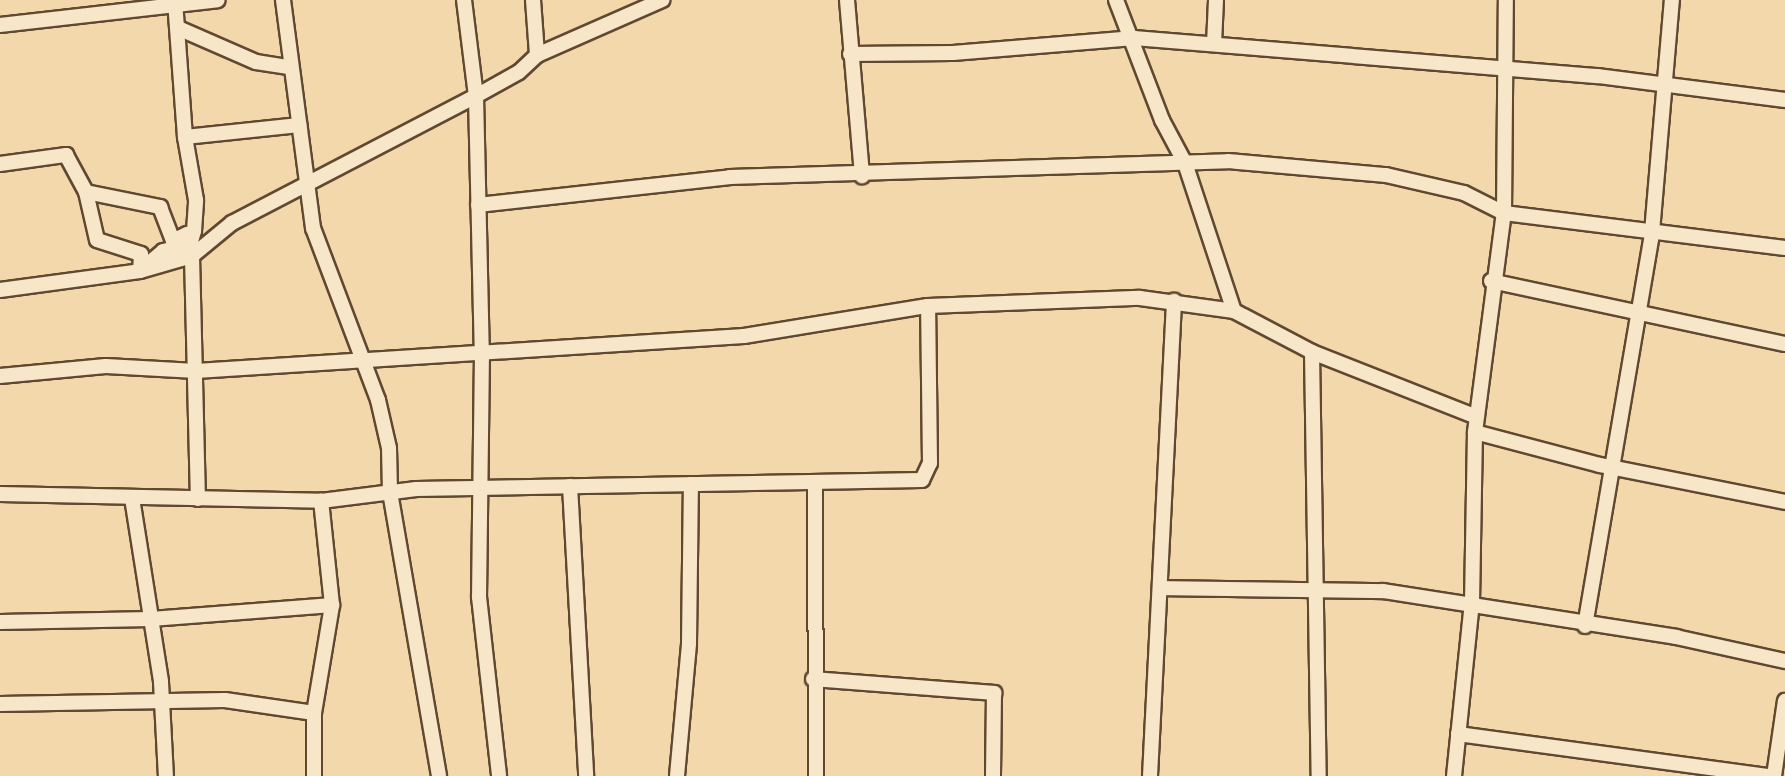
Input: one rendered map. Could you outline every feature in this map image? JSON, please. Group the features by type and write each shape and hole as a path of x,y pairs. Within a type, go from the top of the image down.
{"street":[{"path":"0,25 218,0"},
{"path":"283,0 289,67 309,180 313,228 363,361 389,448 390,492 439,776"},
{"path":"464,0 476,96 482,353 479,597 499,776"},
{"path":"533,0 537,55"},
{"path":"0,290 140,271 192,256 232,223 309,180 476,96 519,72 537,55 662,0"},
{"path":"847,0 862,176"},
{"path":"1116,0 1134,38 1162,120 1185,163 1234,311"},
{"path":"1214,44 1216,0"},
{"path":"1454,776 1472,603 1476,425 1491,281 1504,213 1509,72 1506,0"},
{"path":"1585,626 1609,467 1652,232 1658,130 1667,85 1672,0"},
{"path":"140,271 163,251 190,245 194,231 196,200 185,137 175,4"},
{"path":"178,28 256,62 289,67"},
{"path":"850,54 953,53 1134,38 1667,85 1785,100"},
{"path":"185,137 299,125"},
{"path":"0,164 66,155 86,192 97,240 141,254 140,271"},
{"path":"478,205 730,177 862,176 941,169 1228,161 1386,175 1464,193 1504,213 1785,248"},
{"path":"86,192 160,207 173,241 194,231"},
{"path":"192,256 198,499"},
{"path":"1491,281 1638,310 1785,344"},
{"path":"1150,776 1162,588 1174,301"},
{"path":"0,376 106,366 196,371 744,336 928,306 1174,301 1234,311 1312,352 1476,425 1609,467 1785,502"},
{"path":"0,494 321,501 390,492 922,480 929,475 928,306"},
{"path":"1312,352 1319,592 1319,776"},
{"path":"677,776 689,643 691,484"},
{"path":"815,484 813,679 816,776"},
{"path":"570,486 586,776"},
{"path":"132,498 162,703 166,776"},
{"path":"314,776 314,713 332,605 321,501"},
{"path":"1162,588 1383,591 1472,603 1585,626 1676,637 1785,661"},
{"path":"0,622 151,619 332,605"},
{"path":"813,679 994,693 993,776"},
{"path":"0,704 225,700 314,713"},
{"path":"1458,734 1772,776 1785,701"}]}
